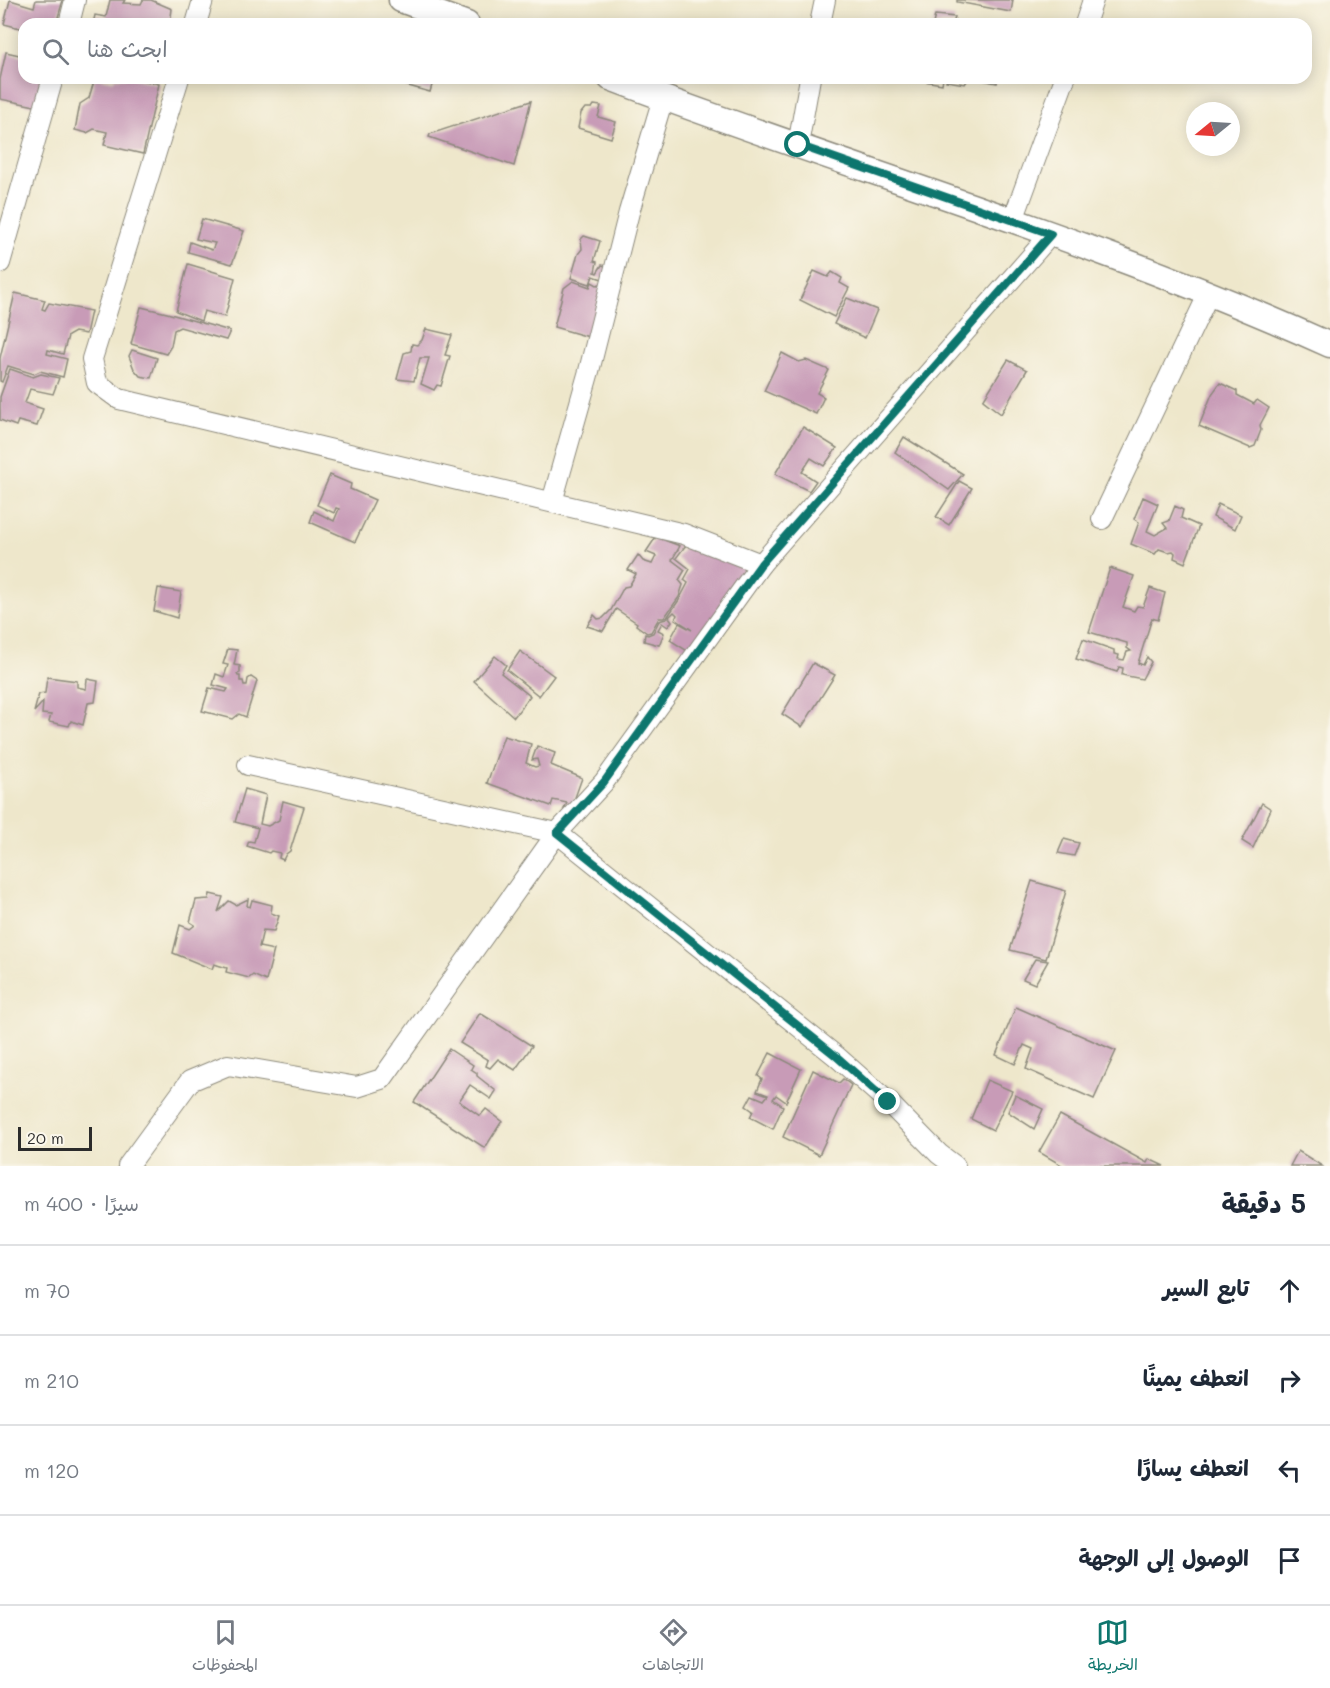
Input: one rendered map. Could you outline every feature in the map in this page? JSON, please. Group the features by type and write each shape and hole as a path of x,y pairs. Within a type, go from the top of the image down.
{"street":[{"path":"70,18 75,0"},
{"path":"198,18 203,0"},
{"path":"401,0 450,18"},
{"path":"821,18 825,0"},
{"path":"1087,18 1094,0"},
{"path":"0,263 51,84"},
{"path":"177,84 92,359 97,383 119,399 684,534 761,564"},
{"path":"626,84 1051,234 1209,293 1330,345"},
{"path":"798,145 809,84"},
{"path":"1013,220 1063,84"},
{"path":"552,502 589,371 629,212 663,98"},
{"path":"128,1166 190,1081 228,1065 357,1087 382,1079 557,833 604,782 761,564 1051,234"},
{"path":"1102,519 1209,293"},
{"path":"248,765 557,833 836,1056 888,1102 939,1154 955,1166"}],"building":[{"path":"10,0 34,7 36,0 63,0 58,18 18,18 18,28 4,24"},
{"path":"110,0 125,0 123,3 141,4 143,0 151,0 172,9 171,18 94,18 95,15 106,17"},
{"path":"957,0 1013,0 1011,12 957,2"},
{"path":"935,15 955,17 955,18 934,18"},
{"path":"6,52 18,55 18,84 45,84 40,107 0,99 0,79"},
{"path":"93,84 159,84 143,154 104,145 107,132 94,129 87,133 75,130 80,104 89,98"},
{"path":"401,84 432,84 430,92"},
{"path":"531,101 514,166 429,137 430,134"},
{"path":"594,105 601,106 598,117 616,122 611,138 578,128 581,113 585,108 592,108"},
{"path":"202,219 244,231 232,264 188,252 190,242 212,250 215,243 196,239"},
{"path":"584,236 600,241 594,261 597,262 595,272 597,273 602,265 612,268 589,337 554,327 564,288 573,281 590,287 592,282 597,285 605,280 593,276 590,284 571,278 578,254 582,249 581,239"},
{"path":"188,264 235,278 225,317 204,311 201,321 176,311"},
{"path":"814,271 828,277 832,272 842,278 840,283 849,288 834,317 800,300"},
{"path":"15,293 45,300 42,309 45,310 49,303 91,311 86,334 75,332 68,336 63,354 48,350 47,354 67,359 63,377 40,371 34,374 8,366 2,382 0,381 0,358"},
{"path":"847,298 877,310 865,338 834,324"},
{"path":"141,307 230,331 226,340 180,327 174,330 171,346 166,354 131,344"},
{"path":"426,329 452,335 445,355 450,356 441,386 437,385 434,390 421,384 429,358 420,358 414,381 397,379 404,353 411,351 412,344 417,345 422,340"},
{"path":"132,350 157,358 151,378 140,376 134,369 129,356"},
{"path":"782,353 799,362 806,360 829,370 817,393 824,397 816,414 764,391"},
{"path":"1008,360 1027,370 1001,414 983,400"},
{"path":"10,369 33,377 41,374 59,378 53,394 30,389 25,403 43,409 37,426 18,421 16,426 0,420 0,397"},
{"path":"1220,383 1237,391 1237,395 1254,404 1257,400 1269,408 1260,425 1261,430 1255,446 1250,448 1199,426 1212,394"},
{"path":"803,427 837,448 824,466 811,458 802,472 816,481 809,491 775,474"},
{"path":"904,437 963,474 949,490 895,452"},
{"path":"330,475 351,484 350,489 375,500 355,542 310,522 314,511 334,521 339,509 336,508 334,513 317,505"},
{"path":"959,481 972,488 949,525 936,517"},
{"path":"1143,497 1158,504 1147,531 1155,535 1167,528 1163,523 1169,521 1175,506 1183,510 1181,518 1199,526 1185,563 1174,558 1173,551 1159,549 1155,554 1131,544 1139,522 1134,519"},
{"path":"1218,504 1241,515 1235,529 1213,517"},
{"path":"656,537 680,546 672,560 685,570 679,580 683,585 679,597 664,618 659,618 651,632 647,633 616,609 603,631 587,626 594,615 598,619 603,618 611,610 624,587 629,586 636,574 628,570 638,555 643,561 652,564 656,556 646,552"},
{"path":"686,545 742,560 745,574 695,656 670,640 679,623 692,630 675,619 677,615 674,612 669,617 672,621 668,627 662,623 658,630 664,633 659,645 644,641 645,634 653,633 659,621 666,619 688,583 684,580 690,569 676,558"},
{"path":"1110,568 1134,576 1123,607 1134,611 1137,606 1143,607 1150,588 1165,593 1158,620 1152,618 1138,663 1143,665 1147,657 1151,662 1142,679 1122,675 1123,668 1119,667 1117,672 1076,659 1083,639 1114,650 1114,654 1119,655 1118,659 1124,660 1127,652 1131,651 1127,648 1127,643 1089,632"},
{"path":"158,588 181,592 177,618 154,611"},
{"path":"228,649 237,650 234,665 240,666 240,673 237,674 240,676 240,681 247,685 251,677 257,681 246,717 239,714 233,719 202,711 209,688 226,692 228,689 213,685 216,674 224,677 228,665 223,664"},
{"path":"520,651 554,676 539,696 507,670"},
{"path":"495,656 506,665 501,673 530,696 514,717 474,681"},
{"path":"813,663 835,675 802,727 782,714"},
{"path":"47,677 77,681 77,687 86,689 87,679 98,681 95,702 88,703 83,725 71,721 69,726 49,722 51,715 42,714 43,702 34,712 39,694 45,693"},
{"path":"504,736 531,744 526,763 535,767 539,766 537,759 532,760 537,746 555,753 551,765 582,778 572,806 564,809 567,803 553,800 551,806 487,783"},
{"path":"245,789 266,795 260,824 268,826 279,820 283,801 304,807 290,851 283,860 279,858 280,853 271,851 269,853 247,846 249,841 254,842 258,828 235,822"},
{"path":"1262,803 1271,809 1253,848 1242,841"},
{"path":"1064,839 1079,843 1074,856 1058,853"},
{"path":"1032,881 1066,891 1046,959 1010,950"},
{"path":"210,894 223,897 218,912 229,901 236,905 248,899 247,906 250,907 252,900 272,905 271,913 279,916 274,931 263,930 259,947 274,950 266,981 253,975 249,978 226,972 227,968 214,964 212,969 173,953 180,925 190,929 195,925 190,922 196,900 209,899"},
{"path":"1035,959 1048,961 1035,984 1023,979"},
{"path":"1016,1007 1116,1051 1094,1099 1026,1069 1033,1049 1024,1045 1015,1064 996,1055"},
{"path":"480,1013 532,1046 515,1070 498,1059 490,1068 486,1066 488,1060 460,1043"},
{"path":"449,1049 473,1065 471,1069 477,1073 477,1076 496,1091 491,1099 470,1085 459,1101 480,1116 486,1109 502,1121 485,1148 414,1102"},
{"path":"770,1053 801,1069 786,1102 776,1095 773,1099 783,1106 773,1129 750,1117 753,1111 746,1106 752,1095 764,1100 768,1095 757,1091 762,1079 758,1076"},
{"path":"813,1070 839,1083 843,1079 851,1085 819,1155 783,1137"},
{"path":"987,1080 1012,1091 993,1130 971,1119"},
{"path":"1015,1095 1043,1109 1034,1129 1008,1112"},
{"path":"1060,1115 1147,1163 1149,1159 1164,1166 1063,1166 1039,1152"},
{"path":"1298,1151 1322,1166 1290,1166"}],"route":[{"path":"798,145 1051,234 761,564 604,782 557,833 836,1056 888,1102"}]}
